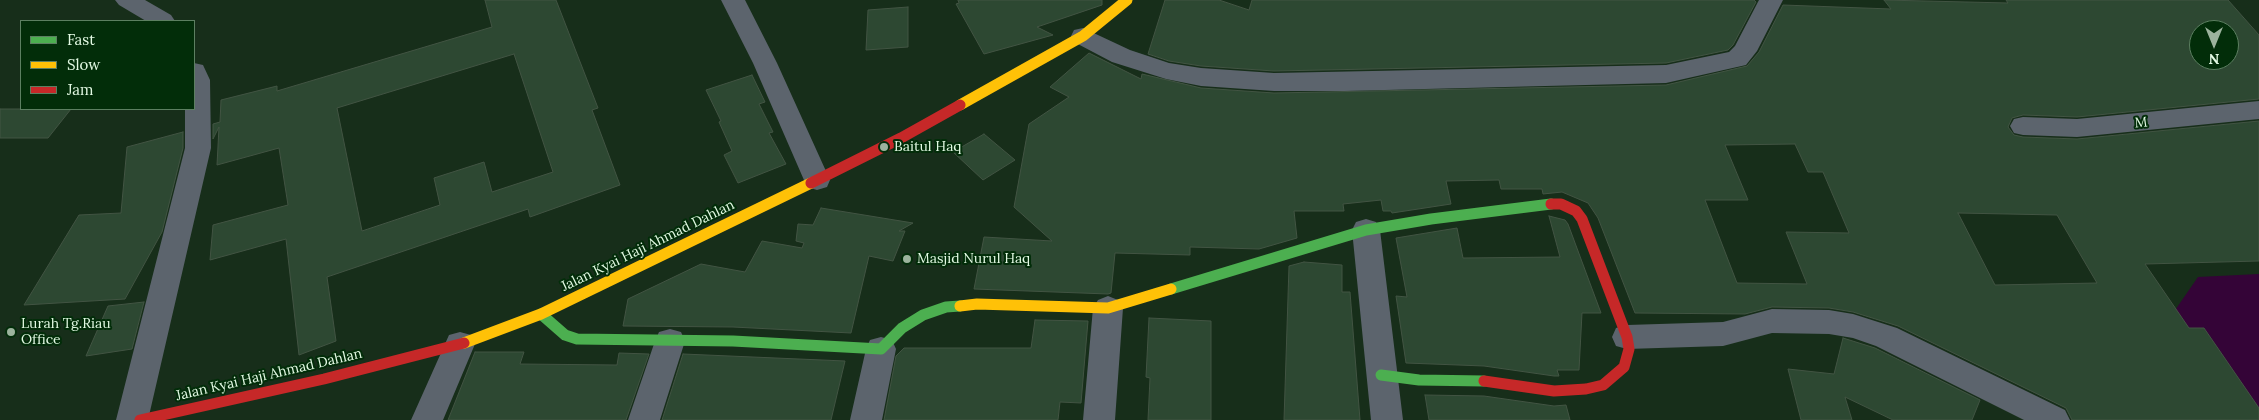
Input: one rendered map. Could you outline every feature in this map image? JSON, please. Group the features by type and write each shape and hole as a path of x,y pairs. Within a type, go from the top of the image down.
{"street":[{"path":"127,0 161,20"},
{"path":"733,0 765,63 817,180"},
{"name":"Jalan Kyai Haji Ahmad Dahlan","path":"140,420 324,379 460,344 541,314 686,245 901,138 1083,36 1128,0"},
{"path":"1083,36 1121,56 1166,71 1201,77 1274,82 1666,74 1737,59 1745,51 1771,0"},
{"path":"132,420 198,148 197,80 195,74"},
{"name":"M","path":"2023,126 2077,128 2259,110"},
{"path":"866,420 882,349 902,328 924,314 946,307 977,304 1108,308 1366,230 1431,218 1562,204 1576,211 1582,219 1627,337 1629,349 1624,367 1603,385 1586,389 1554,391 1484,381 1419,380 1381,375"},
{"path":"1366,230 1381,375 1387,402 1387,420"},
{"path":"1099,420 1108,308"},
{"path":"541,314 565,335 577,339 733,342 882,349"},
{"path":"1627,337 1723,334 1772,321 1829,322 1853,326 1886,337 2054,420"},
{"path":"644,420 670,342"},
{"path":"427,420 460,344"}],"shaded area":[{"path":"2259,274 2259,420 2099,420 2198,277"}],"building":[{"path":"485,0 556,0 598,108 592,110 620,185 530,217 528,209 327,277 336,341 299,355 286,239 210,260 213,225 288,205 279,148 217,165 219,127 213,139 213,124 220,122 221,100 277,86 277,91 492,27","holes":["514,54 553,172 492,192 484,162 434,178 440,205 362,231 337,108"]},
{"path":"958,0 1102,0 1102,5 1037,27 1053,35 984,54 956,4 959,3"},
{"path":"1165,0 1219,0 1249,10 1252,0 1754,0 1756,2 1733,45 1728,50 1666,63 1274,71 1201,66 1169,61 1148,54"},
{"path":"1884,0 2008,3 2006,0 2228,0 2259,35 2259,99 2077,117 2023,115 2012,118 2008,127 2014,135 2023,137 2077,139 2259,121 2259,261 2145,264 2189,328 2204,328 2259,408 2259,420 2072,420 2066,408 1898,326 1853,312 1829,308 1772,307 1745,314 1635,313 1598,218 1588,203 1562,192 1543,194 1542,189 1501,189 1499,180 1446,181 1451,204 1392,213 1391,211 1383,211 1381,200 1343,204 1344,211 1294,211 1297,238 1259,249 1190,247 1190,255 1115,253 1111,293 1108,294 974,289 984,237 1052,241 1014,207 1029,124 1069,97 1050,87 1089,53 1141,79 1142,74 1201,88 1274,93 1666,85 1747,66 1759,52 1783,5 1891,9","holes":["1795,144 1808,172 1823,172 1849,233 1786,232 1807,284 1737,283 1705,200 1748,200 1725,145","1958,213 2057,215 2097,283 1995,285"]},
{"path":"908,7 908,47 866,50 868,10"},
{"path":"752,75 765,102 759,104 773,132 769,133 786,164 738,183 724,155 732,151 719,122 721,121 706,90"},
{"path":"0,109 70,110 48,138 0,138"},
{"path":"183,132 183,148 162,232 125,299 24,305 79,215 121,213 127,147"},
{"path":"984,134 1015,160 983,180 953,152"},
{"path":"821,208 913,223 899,231 905,231 893,261 869,256 851,333 733,327 623,326 628,299 701,264 745,272 762,241 802,248 804,243 796,241 798,224 813,225"},
{"path":"1549,216 1565,220 1568,224 1601,313 1582,313 1579,370 1557,370 1559,376 1554,376 1484,366 1406,363 1396,296 1407,297 1396,238 1457,228 1463,258 1560,257"},
{"path":"1304,262 1342,265 1342,292 1350,292 1360,420 1284,420 1289,266"},
{"path":"144,302 132,349 86,356 108,306"},
{"path":"1149,318 1211,321 1211,420 1148,420 1150,378 1146,377"},
{"path":"1035,320 1088,321 1081,403 1060,402 1058,420 884,420 896,356 904,348 1031,348"},
{"path":"1843,338 1875,348 1980,400 1972,420 1893,420 1845,397 1852,420 1801,420 1788,369 1834,374"},
{"path":"475,352 524,352 520,364 617,365 619,353 649,354 626,420 448,420"},
{"path":"683,354 845,361 831,420 662,420"},
{"path":"1425,395 1484,396 1554,406 1566,405 1570,420 1429,420"}],"traffic: fast":[{"path":"1171,289 1366,230 1431,219 1551,204"},
{"path":"541,314 565,335 577,339 733,341 881,349 902,328 923,315 946,307 960,306"},
{"path":"1381,375 1419,380 1484,381"}],"traffic: slow":[{"path":"960,105 1083,36 1127,0"},
{"path":"464,343 541,314 811,183"},
{"path":"960,306 977,304 1108,308 1171,289"}],"traffic: jam":[{"path":"811,183 901,138 960,105"},
{"path":"1484,381 1554,391 1586,389 1603,385 1624,367 1629,349 1627,337 1582,219 1576,211 1561,204 1551,204"},
{"path":"140,420 324,379 464,343"}],"place":[{"name":"Baitul Haq","path":"884,147"},
{"name":"Masjid Nurul Haq","path":"907,259"},
{"name":"Lurah Tg.Riau Office","path":"11,332"}]}
